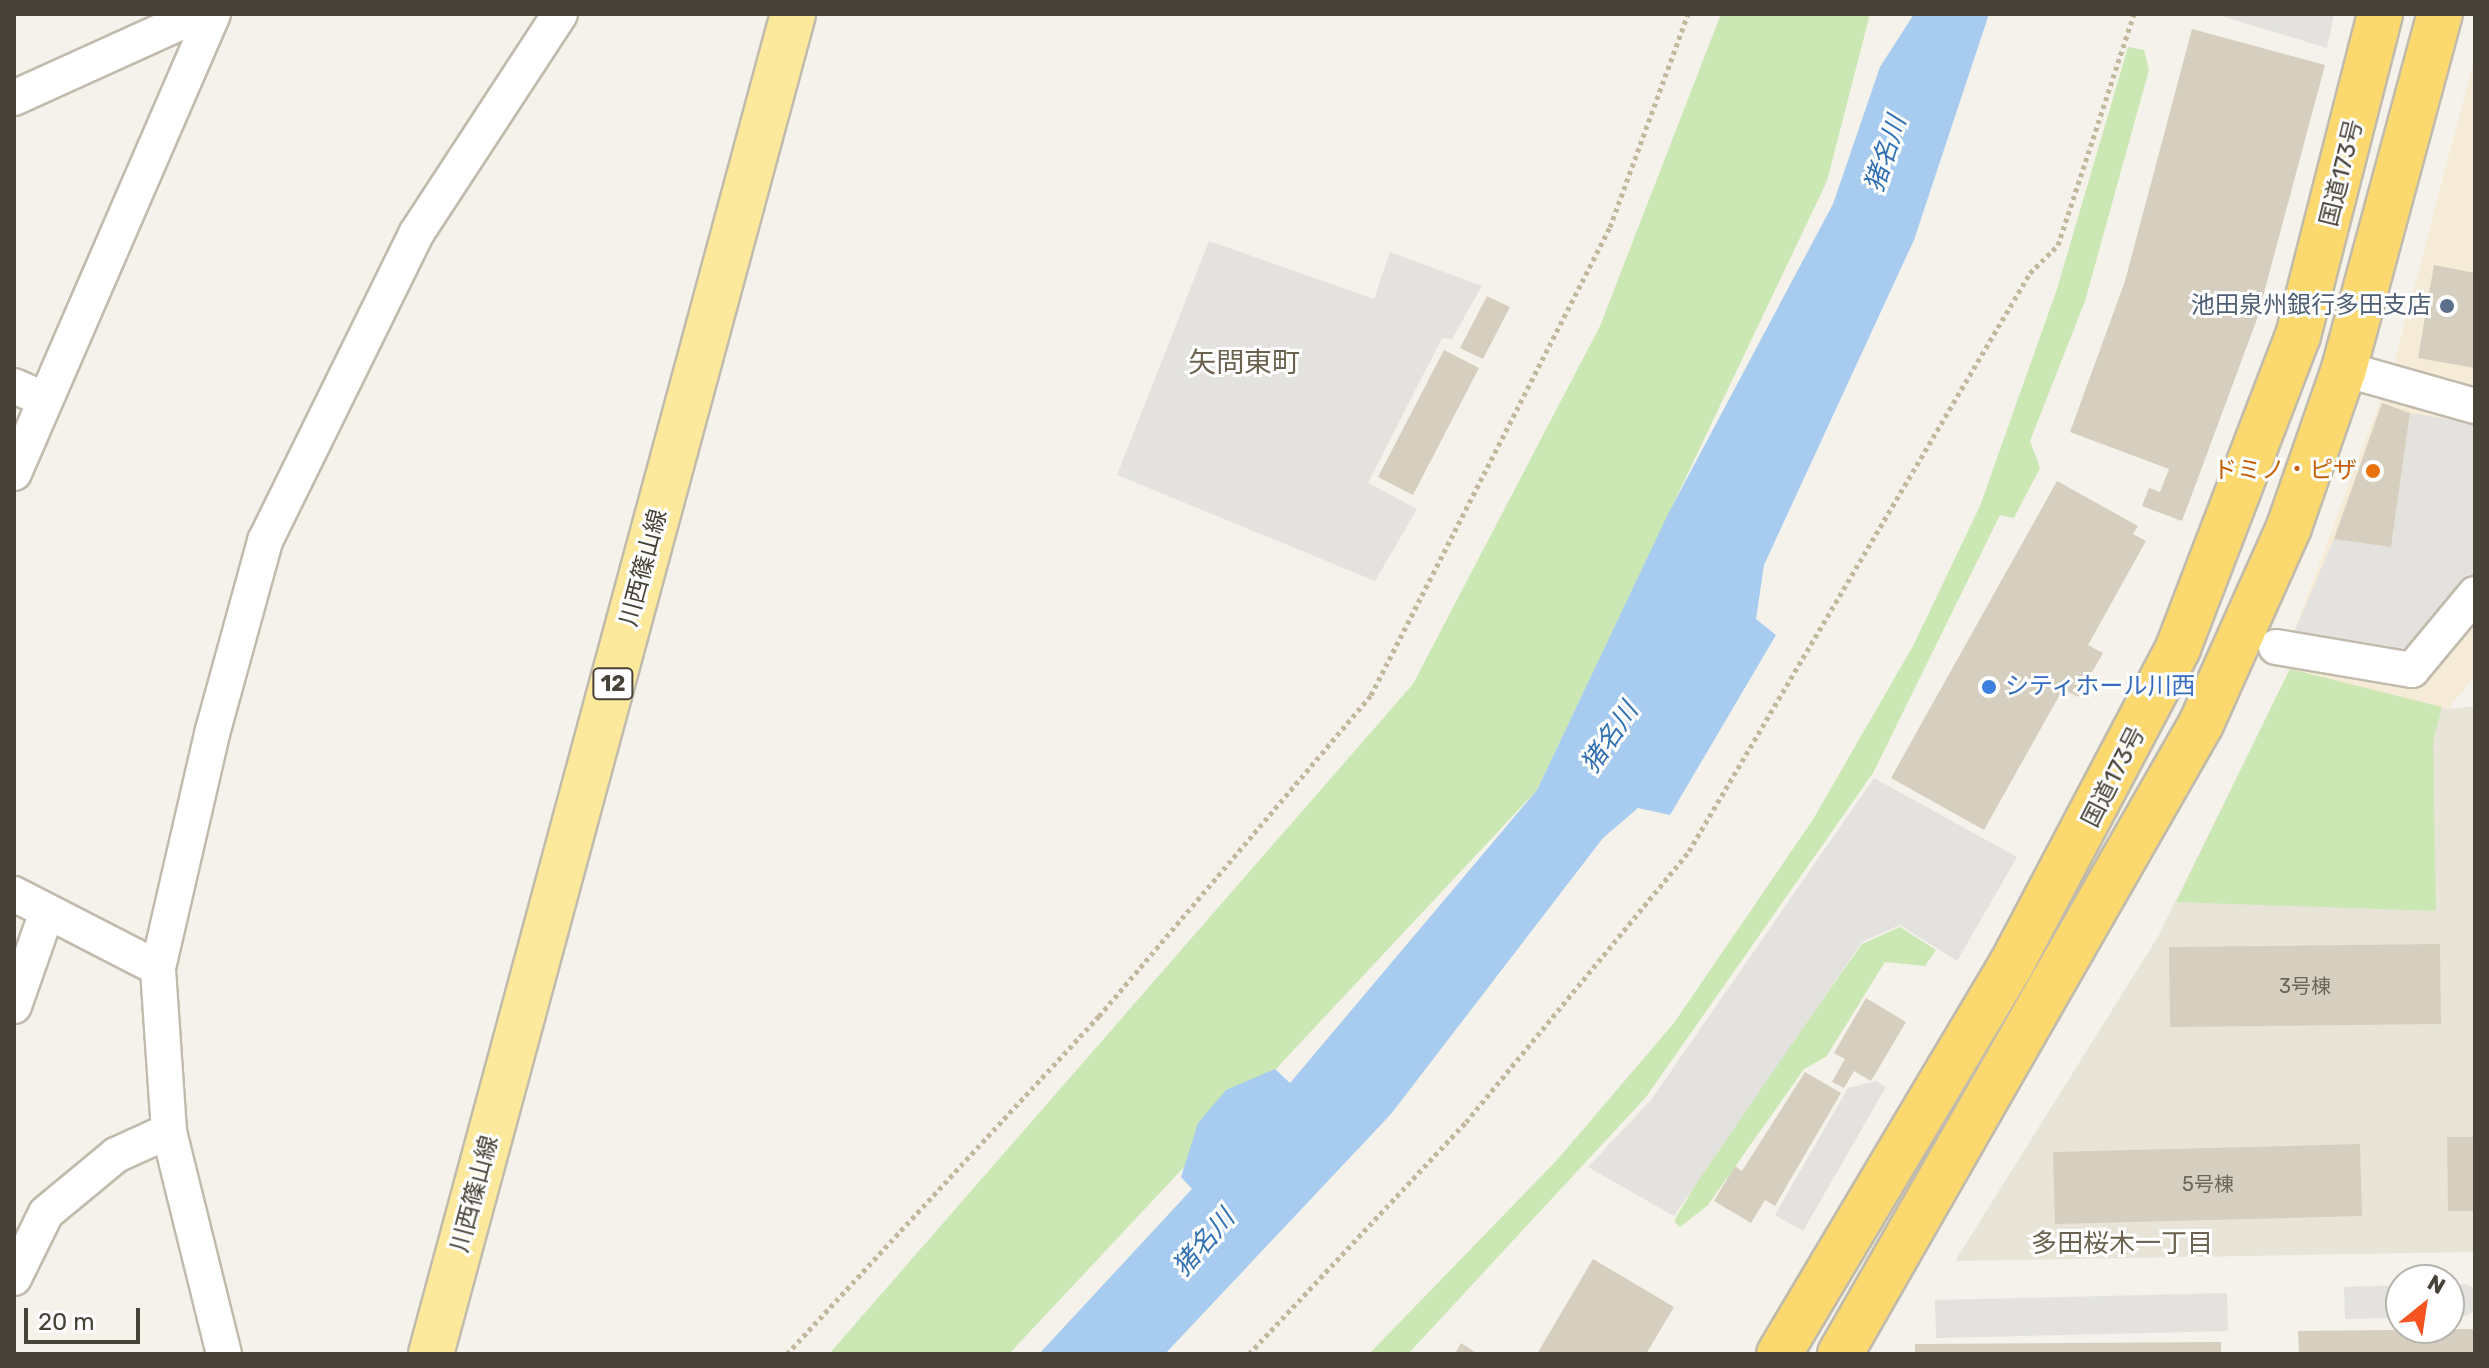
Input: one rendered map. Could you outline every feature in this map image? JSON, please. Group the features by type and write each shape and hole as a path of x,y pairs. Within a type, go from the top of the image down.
{"highway":[{"name":"国道173号","path":"1779,1354 2010,967 2178,648 2298,336 2380,14"},
{"name":"国道173号","path":"1840,1354 2201,724 2289,527 2344,369 2440,14"}],"main road":[{"name":"川西篠山線","path":"431,1354 793,14"}],"street":[{"path":"14,98 199,14"},
{"path":"14,473 213,14"},
{"path":"224,1354 169,1131 158,968 265,541 416,234 560,14"},
{"path":"2344,369 2475,406"},
{"path":"14,386 45,400"},
{"path":"2276,647 2412,670 2475,594"},
{"path":"14,894 158,968"},
{"path":"14,1006 47,912"},
{"path":"14,1278 46,1213 116,1155 169,1131"}],"path":[{"path":"787,1354 1099,1016 1371,695 1610,227 1688,14"},
{"path":"1249,1354 1466,1122 1689,851 2030,273 2058,245 2134,14"}],"shaded area":[{"path":"2215,14 2334,14 2327,48"},
{"path":"2475,56 2475,676 2448,709 2281,667 2395,361"},
{"path":"1209,241 1374,299 1390,252 1482,286 1452,339 1442,338 1368,483 1417,509 1375,581 1117,475"},
{"path":"2410,413 2475,423 2475,582 2405,655 2294,633 2334,539 2391,547"},
{"path":"2290,669 2448,709 2475,706 2475,1252 1955,1261 2159,935"},
{"path":"1874,778 2017,857 1957,961 1900,925 1862,942 1674,1216 1588,1167 1651,1100"},
{"path":"1876,1081 1886,1087 1803,1231 1775,1215 1848,1088"},
{"path":"2465,1284 2474,1288 2477,1294 2474,1312 2465,1316"},
{"path":"2385,1286 2385,1318 2345,1319 2344,1287"},
{"path":"2227,1293 2228,1331 1936,1338 1935,1300"}],"green space":[{"path":"1721,14 1870,14 1827,181 1537,790 1009,1354 829,1354 1413,684 1600,326"},
{"path":"2128,47 2144,50 2149,70 2085,301 2030,441 2040,468 2014,518 2000,515 1873,773 1646,1097 1408,1354 1369,1354 1557,1160 1674,1023 1812,821 1913,646 1980,506 2057,289"},
{"path":"2290,669 2442,707 2433,741 2436,911 2176,902"},
{"path":"1900,927 1936,950 1925,966 1885,962 1826,1057 1804,1069 1708,1205 1680,1227 1674,1221 1716,1150 1862,944"}],"water":[{"name":"猪名川","path":"1914,14 1989,14 1914,240 1764,565 1756,619 1776,635 1670,815 1638,808 1603,838 1391,1114 1165,1354 1039,1354 1192,1189 1181,1177 1198,1123 1226,1090 1275,1069 1290,1083 1537,790 1668,514 1833,204 1880,67"}],"building":[{"path":"2192,29 2325,65 2257,319 2182,521 2142,506 2149,488 2160,492 2169,469 2070,432 2125,281"},
{"path":"2434,265 2475,273 2475,368 2418,358"},
{"path":"1487,296 1510,307 1483,359 1460,348"},
{"path":"1444,350 1479,368 1413,495 1378,477"},
{"path":"2382,403 2410,413 2391,547 2334,539"},
{"path":"2057,481 2138,526 2133,534 2146,541 2088,645 2103,653 2078,697 2063,689 1984,830 1891,778"},
{"path":"2440,944 2441,1024 2170,1027 2169,947"},
{"path":"1866,998 1906,1022 1871,1081 1854,1071 1844,1088 1832,1082 1845,1059 1834,1053"},
{"path":"1805,1072 1841,1093 1775,1206 1765,1200 1751,1223 1714,1201 1735,1166 1742,1171"},
{"path":"2447,1137 2475,1137 2475,1211 2448,1211"},
{"path":"2360,1144 2362,1216 2055,1224 2053,1152"},
{"path":"1593,1259 1674,1307 1646,1354 1537,1354"},
{"path":"2465,1329 2475,1329 2475,1354 2299,1354 2298,1331 2385,1330 2385,1344 2465,1344"},
{"path":"2221,1342 2221,1354 1915,1354 1915,1344"},
{"path":"1461,1343 1478,1354 1455,1354"}],"place":[{"name":"池田泉州銀行多田支店","path":"2447,306"},
{"name":"ドミノ・ピザ","path":"2373,471"},
{"name":"シティホール川西","path":"1989,687"}],"district":[{"name":"矢問東町","path":"1244,363"},
{"name":"多田桜木一丁目","path":"2122,1244"}]}
